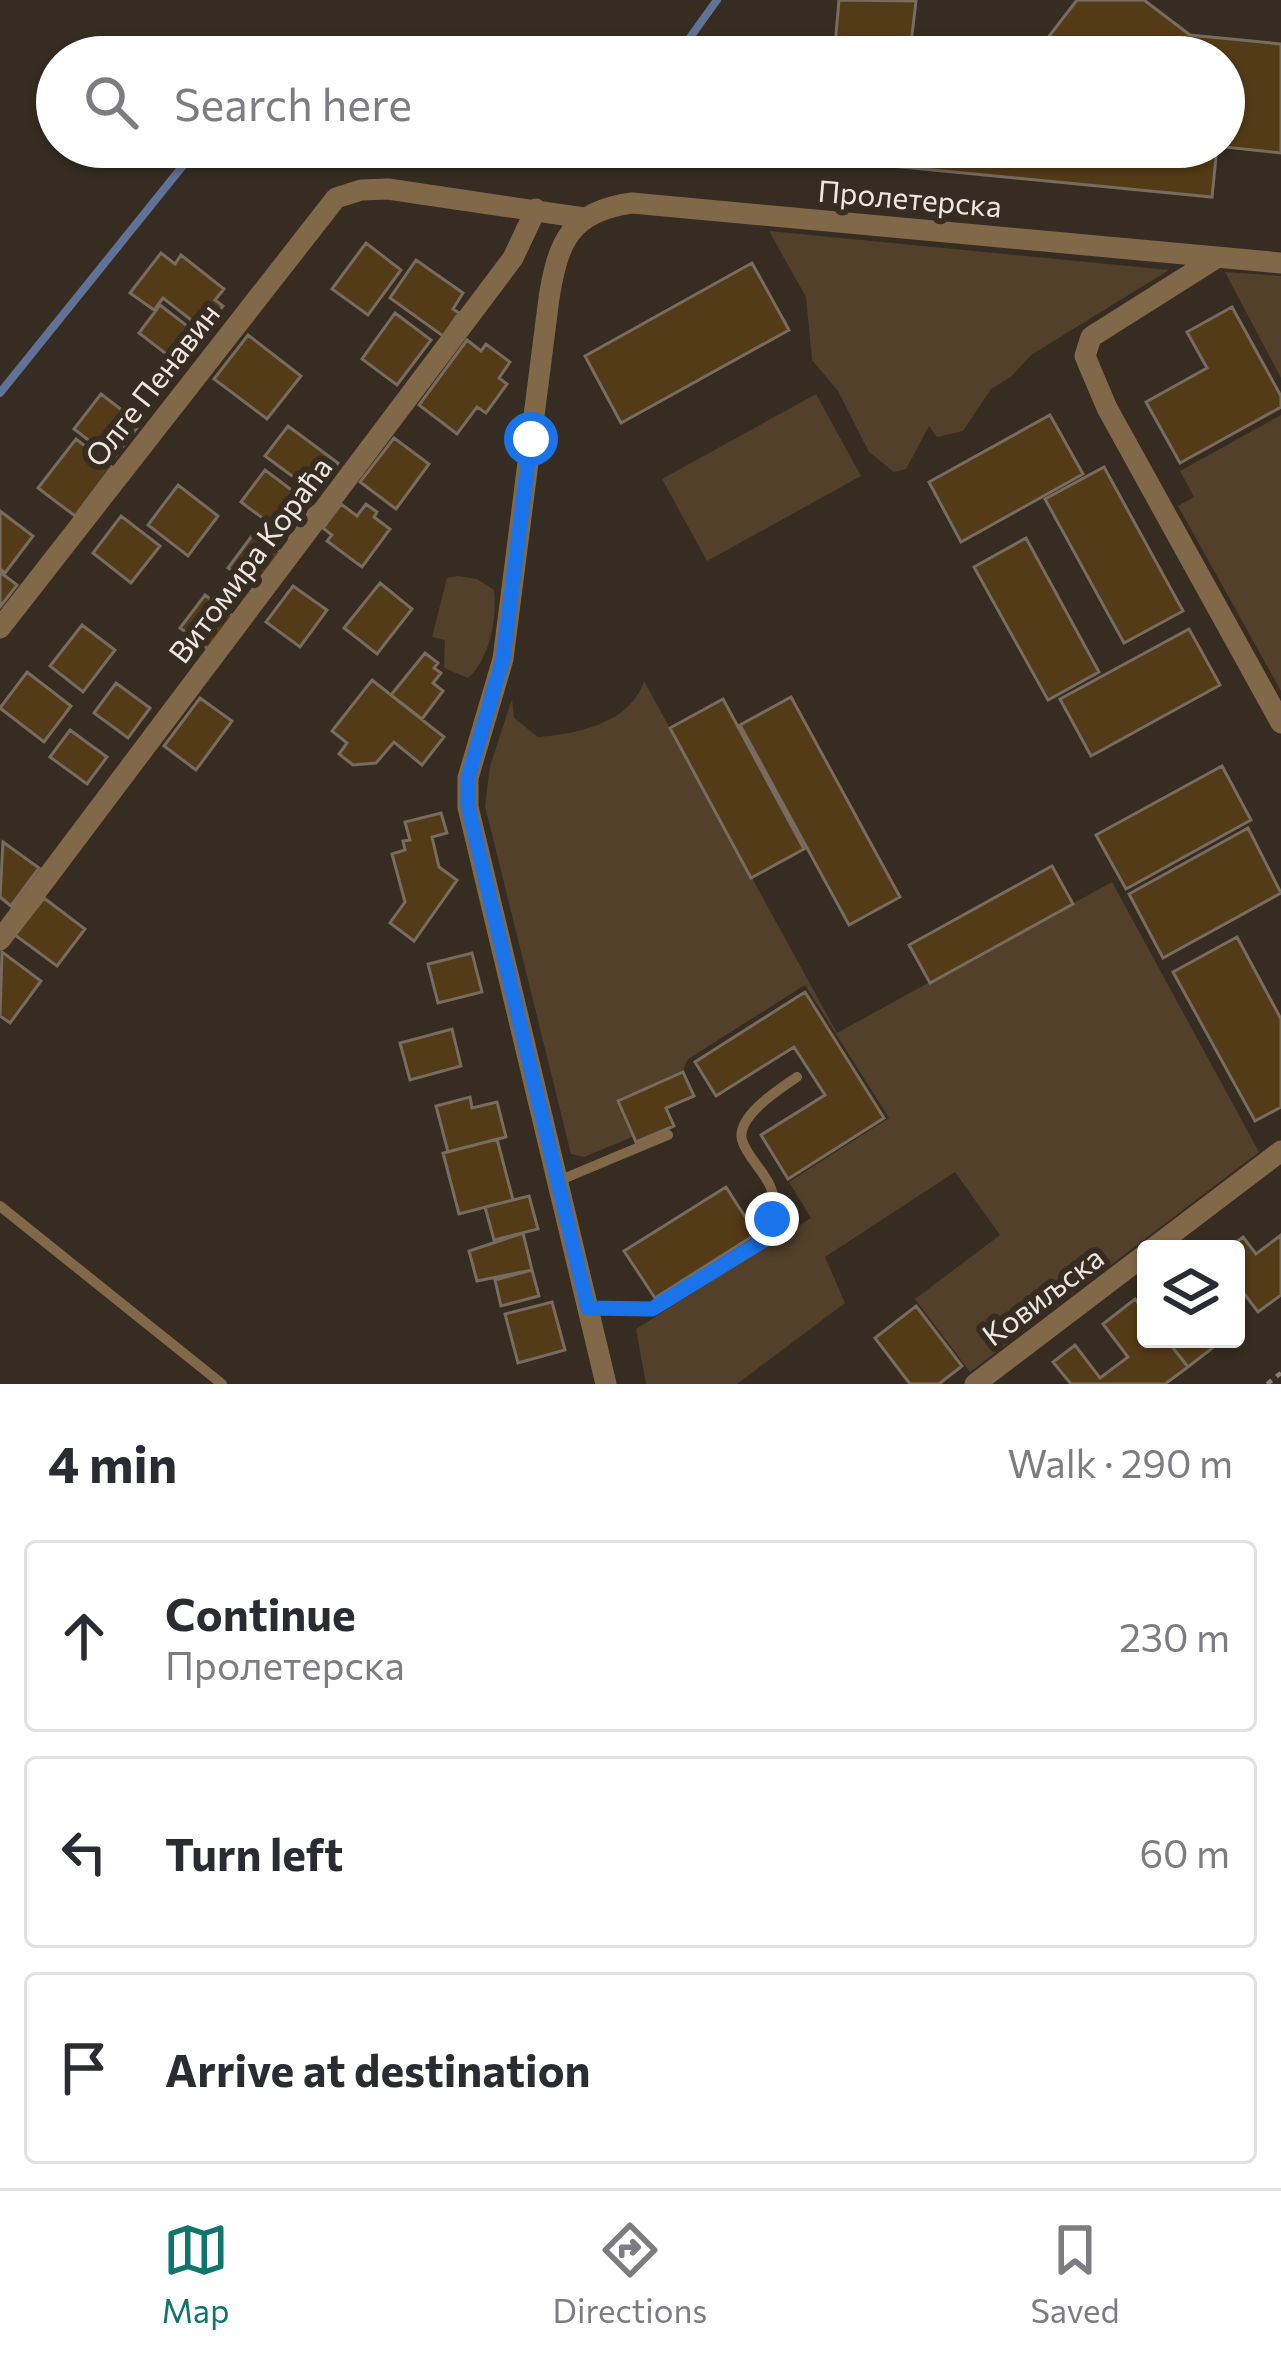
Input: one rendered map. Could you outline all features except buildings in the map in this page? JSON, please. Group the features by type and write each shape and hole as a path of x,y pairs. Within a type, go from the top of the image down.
{"street":[{"name":"Олге Пенавин","path":"0,628 336,198 361,190 388,189 536,208"},
{"name":"Пролетерска","path":"584,218 596,210 632,203 1281,263"},
{"path":"536,208 584,218 560,248 553,271 503,659 468,778 468,806 606,1384"},
{"name":"Витомира Кораћа","path":"0,940 513,258 536,208"},
{"path":"1216,258 1091,337 1084,356 1106,408 1281,723"},
{"name":"Ковиљска","path":"1164,1240 1281,1151"},
{"name":"Ковиљска","path":"975,1384 1137,1260"}],"lane":[{"path":"588,1308 652,1309 766,1239 772,1192 742,1140 743,1127 766,1098 797,1077"},
{"path":"558,1181 668,1135"},
{"path":"0,1206 222,1384"}],"path":[{"path":"1268,1384 1281,1373"}],"shaded area":[{"path":"769,231 1169,270 1031,355 1012,376 991,389 963,431 937,437 929,426 906,469 894,472 869,452 838,391 812,360 806,297"},
{"path":"1225,272 1281,276 1281,378"},
{"path":"816,394 861,476 707,561 662,479"},
{"path":"1281,415 1281,691 1178,506 1194,497 1180,471"},
{"path":"447,578 477,579 494,590 490,637 482,660 468,678 444,668 445,640 432,637"},
{"path":"644,681 837,1033 1112,882 1259,1152 1143,1240 1137,1240 1137,1245 970,1372 915,1299 1000,1235 955,1172 825,1257 845,1303 737,1384 646,1384 636,1329 811,1218 789,1182 889,1118 805,985 688,1059 683,1070 616,1101 632,1137 584,1157 571,1154 485,806 490,766 512,699 514,718 538,737 601,724 637,695"}],"waterway":[{"path":"691,36 717,0"},
{"path":"0,393 181,168"}],"route":[{"path":"531,439 503,659 468,778 468,806 588,1308 652,1309 766,1239 772,1219"}]}
